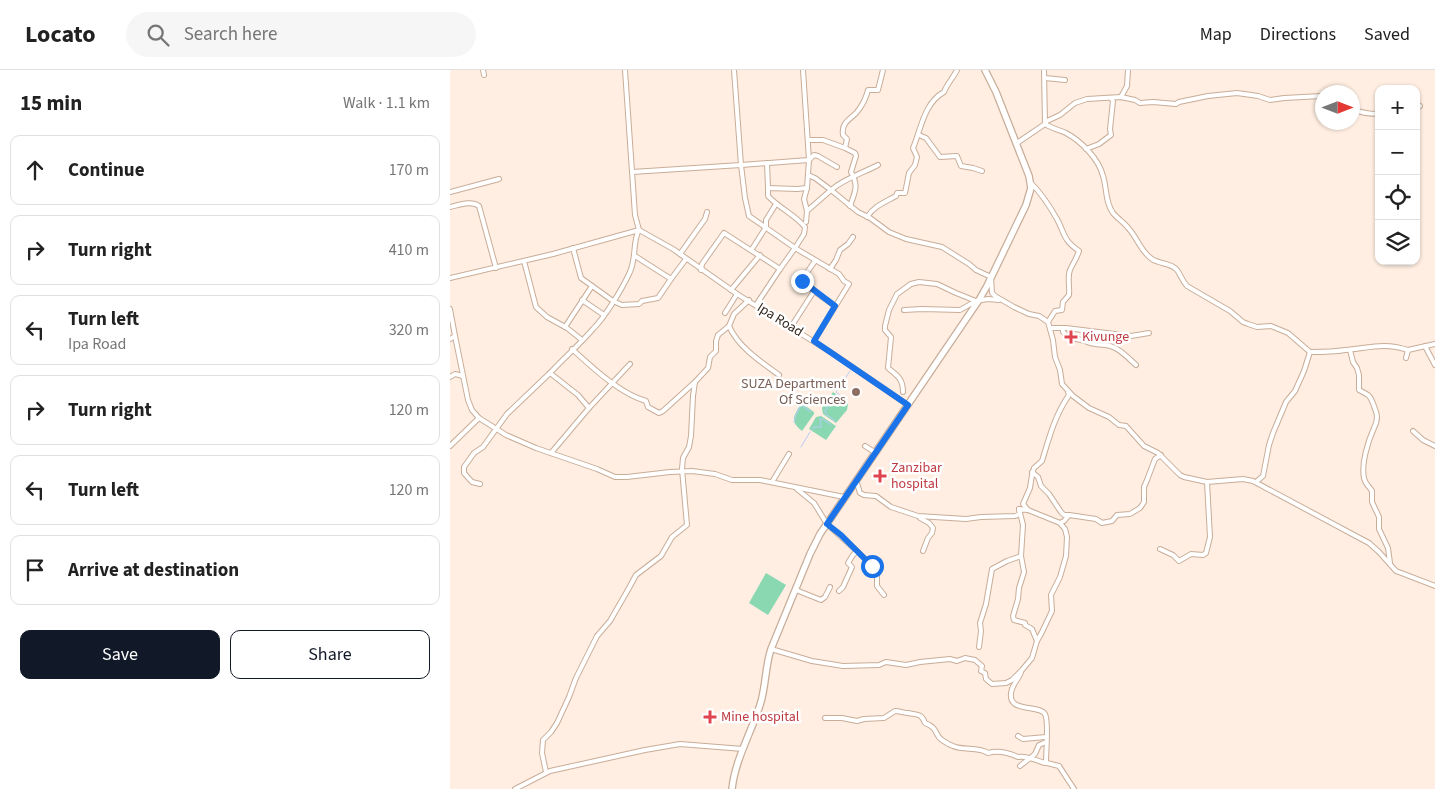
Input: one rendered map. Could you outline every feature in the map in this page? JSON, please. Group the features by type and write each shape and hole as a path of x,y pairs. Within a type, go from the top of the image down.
{"main road":[{"path":"732,789 734,775 760,704 770,648 816,542 844,497 876,453 992,277 1026,204 1031,183 1029,176 986,70"}],"street":[{"path":"626,70 635,215 640,230"},
{"path":"734,70 741,165 749,216 815,261 830,268 850,284 814,341"},
{"path":"803,70 809,160 807,188 804,199 807,211 806,222"},
{"path":"845,148 847,139 843,135 843,126 857,112 868,90 878,90 883,70"},
{"path":"867,217 872,210 896,196 897,193 905,193 909,173 915,165 917,157 913,148 927,110 937,96 944,92 946,85 957,70"},
{"path":"1044,70 1045,124"},
{"path":"1121,97 1127,86 1128,70"},
{"path":"1045,78 1065,80"},
{"path":"1016,143 1047,121 1060,115 1075,103 1087,99 1121,97 1140,103 1176,104 1208,96 1236,93 1270,100 1315,96"},
{"path":"1086,149 1099,144 1111,135 1113,101 1111,98"},
{"path":"1360,112 1375,114"},
{"path":"1045,124 1068,135 1086,149 1096,161 1102,172 1109,207 1130,229 1145,252 1153,260 1172,266 1177,270 1182,281 1187,286 1230,310 1243,322 1258,327 1271,326 1288,333 1310,352 1350,350 1383,345 1408,350 1435,344"},
{"path":"919,135 926,138 940,158 956,156 961,166 982,171"},
{"path":"808,140 822,140 855,153 856,156 851,172 856,181 856,187 850,206"},
{"path":"632,172 809,160 815,156 837,167"},
{"path":"756,305 804,234 804,227 795,216 776,204 768,196 767,163"},
{"path":"807,211 840,184 878,165"},
{"path":"808,175 815,178 858,212 889,232 899,237 942,247 976,270 992,277 992,292 995,296 1014,307 1039,316 1048,322 1062,384 1073,396 1089,408 1109,417 1119,425 1126,426 1144,446 1161,455 1180,475 1207,482 1243,480 1256,482 1364,540 1379,552 1396,571 1435,586"},
{"path":"450,192 499,179"},
{"path":"1031,183 1043,195 1057,219 1067,242 1079,251 1069,273 1069,294 1063,302 1062,310 1054,311 1048,322"},
{"path":"768,188 807,188"},
{"path":"450,207 471,203 479,206 496,268"},
{"path":"752,249 766,227 766,220 776,204"},
{"path":"680,254 705,219 707,212"},
{"path":"450,278 524,261 640,230"},
{"path":"480,484 472,482 464,472 464,467 474,453 481,450 507,414 550,373 594,328 604,315 629,274 635,256 636,235 640,230"},
{"name":"Ipa Road","path":"640,230 680,254 736,294 749,300 814,341 908,405"},
{"path":"702,270 702,264 724,233 752,249 780,269"},
{"path":"830,268 840,250 853,237"},
{"path":"573,248 581,278 622,306 658,298 686,259"},
{"path":"731,290 760,255"},
{"path":"635,256 671,278"},
{"path":"524,261 536,307 547,317 582,340"},
{"path":"815,261 802,281 835,306"},
{"path":"903,392 903,384 900,379 888,368 890,337 885,330 888,310 897,294 911,284 919,282 941,285 956,293 977,300 1004,301"},
{"path":"564,327 592,286"},
{"path":"791,327 814,291"},
{"path":"725,313 736,294"},
{"path":"582,300 604,315"},
{"path":"572,349 612,383 633,397 646,401 648,407 659,413 663,412 708,368 710,357 716,351 718,335 729,326 734,314 749,300"},
{"path":"904,310 922,308 960,310 977,300"},
{"path":"450,309 452,337 469,405 479,418 515,440 615,477 682,472 715,474 732,480 760,480 844,497"},
{"path":"729,326 734,336 761,362 779,375"},
{"path":"1050,328 1131,336 1149,333"},
{"path":"1062,328 1068,337 1093,344 1104,344 1114,348 1136,365"},
{"path":"1085,341 1088,331"},
{"path":"1425,346 1435,365"},
{"path":"1350,350 1353,362 1357,368 1359,390 1369,395 1377,411 1376,424 1364,458 1364,476 1367,485 1372,491 1372,502 1379,517 1379,529 1388,548 1391,565"},
{"path":"1406,358 1408,350"},
{"path":"1267,488 1263,476 1269,445 1286,402 1295,391 1304,371 1310,352"},
{"path":"551,453 630,364"},
{"path":"550,373 578,395 589,408"},
{"path":"450,377 454,374 463,376"},
{"path":"546,772 542,753 543,740 557,723 576,678 597,636 610,621 636,575 661,556 672,537 687,525 682,458 689,447 691,436 695,382"},
{"path":"1028,510 1022,504 1030,488 1032,472 1035,466 1042,461 1055,418 1069,395 1066,388"},
{"path":"450,446 479,418"},
{"path":"1413,431 1423,440 1435,446"},
{"path":"865,446 876,453"},
{"path":"772,482 789,454"},
{"path":"1032,472 1038,477 1041,486 1064,515 1096,519 1102,523 1112,521 1117,515 1130,514 1140,508 1144,502 1144,488 1155,459 1161,455"},
{"path":"1256,482 1263,476"},
{"path":"856,480 860,492"},
{"path":"1160,549 1179,560 1191,554 1203,555 1206,553 1210,537 1207,482"},
{"path":"796,488 814,503 827,524 877,571 877,586 884,595"},
{"path":"850,489 864,495 871,494 876,496 891,507 918,516 929,523 933,528 932,533 923,551"},
{"path":"770,648 812,661 843,666 879,665 886,662 902,665 950,659 956,661 965,658 972,659 981,664 981,671 986,673 986,679 992,684 1006,683 1012,680 1032,658 1037,641 1052,611 1050,596 1060,577 1066,556 1068,537 1060,523 1028,510 1019,509"},
{"path":"918,516 966,519 1015,516 1020,514 1019,509"},
{"path":"1019,509 1023,525 1021,556 1024,572 1019,588 1014,620 1025,623 1025,625 1032,629 1037,641"},
{"path":"1060,523 1069,515"},
{"path":"839,591 843,587 852,567 848,563 857,551"},
{"path":"979,647 980,623 986,604 992,569 1021,556"},
{"path":"796,590 821,600 825,597 830,587"},
{"path":"1022,670 1012,689 1012,699 1016,705 1042,711 1047,729 1047,763 1059,766 1074,789"},
{"path":"825,718 842,718 857,721 884,718 895,711 917,714 922,716 925,724 933,727 942,740 951,746 988,752 1006,752 1018,757 1021,756 1046,763"},
{"path":"1018,736 1023,739 1046,739"},
{"path":"1020,766 1035,754 1039,745 1046,739"},
{"path":"515,789 546,772 645,750 680,744 743,749"}],"green space":[{"path":"833,392 848,404 847,410 836,423 823,414 822,408"},
{"path":"801,403 814,412 802,431 794,421"},
{"path":"821,416 836,426 826,440 809,429 816,417"},
{"path":"766,573 786,585 768,615 749,603"}],"waterway":[{"path":"846,400 836,392 850,371"},
{"path":"831,398 832,396 835,397 825,411 835,421"},
{"path":"794,422 801,405 811,412"},
{"path":"812,430 814,427 821,427 820,418 830,425"},
{"path":"801,447 810,432"}],"place":[{"name":"Kivunge","path":"1071,337"},
{"name":"SUZA Department Of Sciences","path":"856,392"},
{"name":"Zanzibar hospital","path":"880,476"},
{"name":"Mine hospital","path":"710,717"}],"route":[{"path":"802,281 835,306 814,341 908,405 827,524 841,535 872,566"}]}
